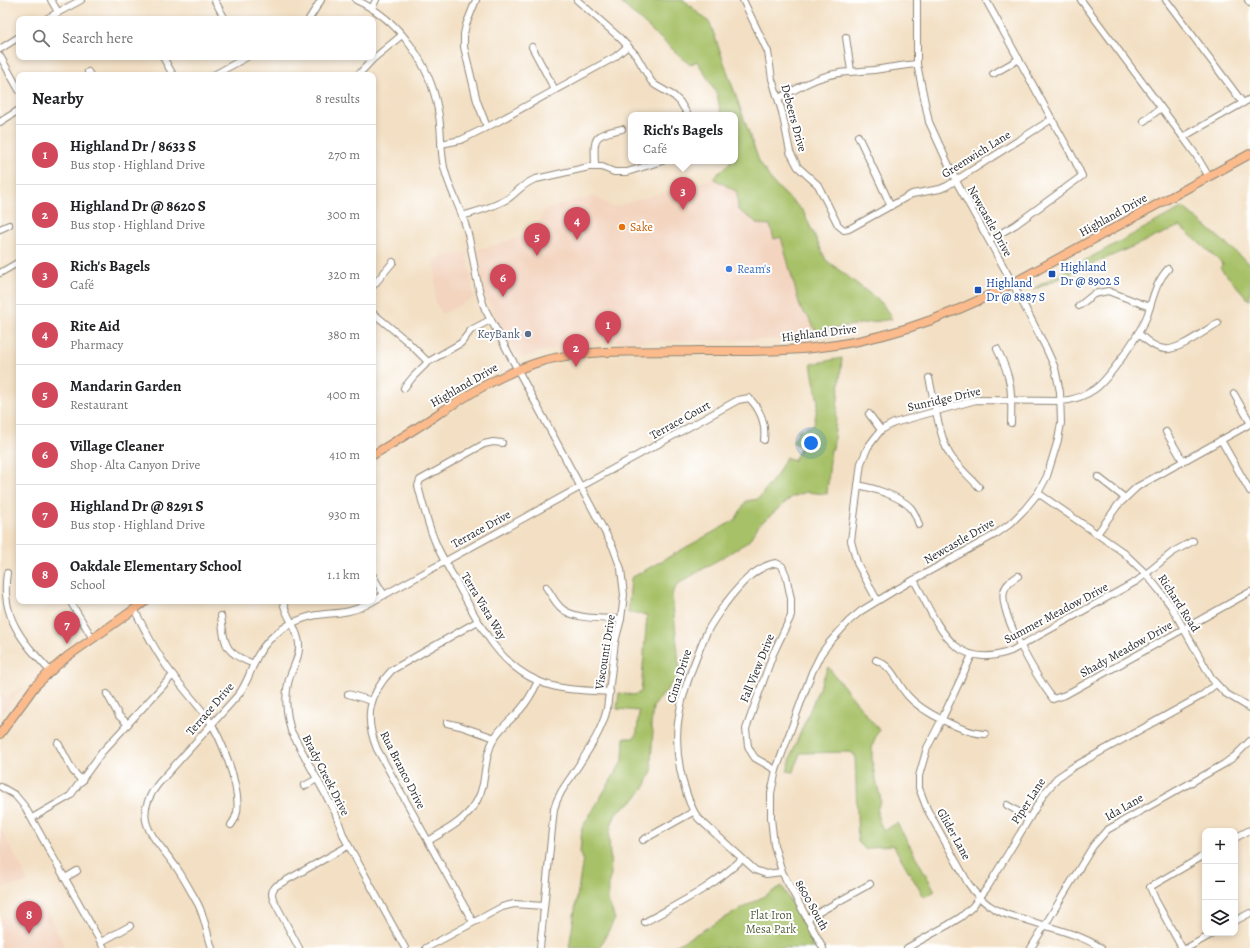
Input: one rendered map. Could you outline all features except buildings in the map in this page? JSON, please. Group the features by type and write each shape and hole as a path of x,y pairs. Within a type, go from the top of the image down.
{"main road":[{"name":"Highland Drive","path":"376,453 476,389 517,370 554,358 597,352 776,350 834,346 884,336 935,320 976,303 1013,284 1250,154"},
{"path":"0,734 28,695 50,671 68,656 142,604"}],"street":[{"path":"51,0 58,12"},
{"path":"51,16 81,0"},
{"path":"311,16 321,0"},
{"name":"Viscounti Drive","path":"356,0 372,8 383,16 402,35 421,63 435,94 446,173 462,216 471,247 479,296 490,320 618,558 623,582 624,595 615,642 610,692 606,714 600,729 560,794 554,809 540,948"},
{"path":"372,8 376,0"},
{"path":"476,0 466,25 464,47 477,102 487,127"},
{"path":"577,0 628,46 636,55 655,86 674,96 686,112"},
{"name":"Debeers Drive","path":"743,0 768,52 772,79 785,123 787,142 794,160 804,173 818,185 835,222 844,230"},
{"name":"Newcastle Drive","path":"782,872 774,846 771,818 771,793 776,770 812,672 821,654 833,638 861,611 996,534 1010,524 1038,493 1047,476 1056,450 1061,423 1061,401 1055,368 1013,284 956,181 929,122 918,64 917,0"},
{"path":"986,0 1082,176 1015,225 989,240"},
{"path":"1081,0 1183,137 1209,177"},
{"path":"1166,0 1243,103"},
{"path":"215,1 223,16"},
{"path":"376,57 402,35"},
{"path":"846,37 851,71"},
{"path":"0,49 16,38"},
{"path":"441,144 461,140 487,127 615,57 628,46"},
{"path":"532,47 555,90"},
{"path":"0,56 16,85"},
{"path":"993,74 1019,59"},
{"path":"165,60 171,72"},
{"path":"219,72 241,60"},
{"path":"361,72 372,60"},
{"path":"778,98 820,78 851,71 873,70 918,64"},
{"path":"1183,137 1250,99"},
{"path":"1144,121 1161,108"},
{"path":"0,122 16,112"},
{"name":"Greenwich Lane","path":"844,230 849,229 912,194 940,189 956,181 1052,119"},
{"path":"595,166 594,148 597,138 605,132 622,129"},
{"path":"858,136 891,206"},
{"path":"462,216 509,198 532,180 595,166 619,173 652,164"},
{"path":"0,229 9,225"},
{"path":"376,282 393,262"},
{"path":"0,272 16,264"},
{"name":"Sunridge Drive","path":"881,430 904,420 976,400 1061,401 1080,397 1099,385 1138,333 1147,316 1156,285 1161,276 1168,269"},
{"path":"1079,306 1094,294 1108,291 1150,307"},
{"path":"376,315 408,342 428,362"},
{"path":"404,388 428,362 461,343 471,330 490,320"},
{"path":"1138,333 1155,346 1165,350 1183,344 1218,323"},
{"path":"997,350 1008,371 1010,381 1012,400 1011,423"},
{"path":"929,378 936,411 950,455 979,487"},
{"path":"1097,534 1124,498 1137,487 1250,423 1234,394"},
{"name":"Terrace Court","path":"580,486 744,398 750,398 762,416 765,429 764,440"},
{"path":"868,414 881,430 863,457 851,541 857,563 878,600"},
{"path":"1166,432 1183,461"},
{"path":"1222,440 1250,491"},
{"name":"Terra Vista Way","path":"502,443 493,442 484,444 420,480 418,486 430,530 478,622 504,658 526,675 538,681 562,688 610,692"},
{"path":"1098,477 1124,498"},
{"path":"858,485 867,487 905,503 914,513 919,525"},
{"name":"Terrace Drive","path":"376,599 580,486"},
{"name":"Richard Road","path":"1038,493 1123,552 1146,574 1167,601 1207,672 1216,684 1225,693 1250,708"},
{"name":"Summer Meadow Drive","path":"914,580 946,637 963,651 972,654 990,656 1000,655 1021,645 1136,581 1173,552 1193,541"},
{"name":"Cima Drive","path":"780,564 772,564 756,572 738,587 707,632 682,695 679,712 677,747 682,778 694,812 704,824 755,870 766,874 782,872"},
{"name":"Fall View Drive","path":"776,770 759,760 751,752 748,746 746,729 773,654 790,616 791,599 786,575 780,564"},
{"path":"7,573 2,586 3,602 10,624 20,638 50,671"},
{"path":"1018,576 1010,581 1004,590 1003,597 1008,619 1021,645"},
{"path":"376,581 384,595"},
{"path":"546,587 555,601 566,612 579,616 620,619"},
{"name":"Shady Meadow Drive","path":"1021,645 1045,688 1053,699 1065,695 1250,592"},
{"path":"72,604 93,639"},
{"name":"Brady Creek Drive","path":"284,604 299,641 299,649 288,687 286,706 288,719 296,741 335,812 348,846 405,948"},
{"name":"Terrace Drive","path":"212,948 201,911 177,868 152,836 147,825 146,812 148,800 154,789 239,694 248,679 258,655 271,638 292,623 310,617 350,612 367,604"},
{"path":"134,609 162,660 212,724 233,776 237,810 235,819 231,825"},
{"path":"221,616 224,639 230,651 234,656 254,664"},
{"name":"Rua Branco Drive","path":"473,922 377,749 373,738 370,720 372,701 380,685 392,670 478,622"},
{"name":"Glider Lane","path":"972,654 923,757 918,776 920,788 927,808 968,884 980,898 1002,913 1074,934 1101,948"},
{"path":"876,660 884,663 891,669 908,697 918,706 942,719 970,731 985,734"},
{"path":"32,818 70,796 102,752 173,675"},
{"path":"428,841 459,823 468,815 475,805 483,783 486,760 495,738 527,702 538,681"},
{"name":"Piper Lane","path":"907,948 961,917 980,898 1050,786 1065,772 1201,696 1216,684"},
{"path":"107,694 119,716 128,724"},
{"path":"348,694 372,701"},
{"path":"447,723 495,738"},
{"name":"Ida Lane","path":"1030,948 1045,926 1093,846 1107,830 1224,764 1235,756 1250,741"},
{"path":"58,743 73,771 82,781"},
{"path":"304,786 317,779"},
{"path":"1,786 20,799 102,945 130,926"},
{"path":"1007,805 1029,818"},
{"path":"643,840 694,812"},
{"path":"1238,836 1250,830"},
{"path":"299,948 271,895 272,890 276,886 348,846"},
{"path":"1182,948 1150,887 1202,857"},
{"path":"645,922 707,887 722,877 742,859"},
{"path":"65,878 77,871"},
{"name":"8600 South","path":"782,872 823,948"},
{"path":"807,919 870,884"},
{"path":"426,948 495,910 508,905 544,906"},
{"path":"1238,919 1250,913"},
{"path":"1187,948 1209,936"}],"shaded area":[{"path":"713,178 737,192 738,210 755,221 770,224 774,238 781,237 801,310 809,318 816,331 806,339 592,342 566,345 523,357 516,355 487,300 482,283 477,250 534,233 545,209 593,196 613,207"},
{"path":"467,252 474,298 442,314 435,302 435,273 433,259"},
{"path":"24,685 0,716 0,690 5,698"},
{"path":"0,828 29,882 0,888"},
{"path":"42,903 66,948 0,948 0,920"}],"green space":[{"path":"618,0 684,0 710,23 759,161 773,183 803,211 826,260 882,303 892,319 816,331 809,318 801,310 781,237 774,239 770,225 757,224 755,221 738,210 737,192 713,178 729,164 738,164 738,112 720,112 717,94 697,61 690,65"},
{"path":"1183,207 1250,264 1250,301 1220,268 1223,264 1180,226 1033,290 1038,286"},
{"path":"842,358 827,494 806,492 792,497 759,525 748,542 678,584 672,594 680,674 653,707 651,726 653,731 651,762 653,768 646,785 635,799 617,812 612,823 609,836 611,874 608,885 608,900 615,919 599,948 569,948 583,859 580,852 582,828 623,760 624,738 634,738 637,732 639,711 617,709 619,693 634,695 641,692 647,615 628,613 631,578 735,520 746,501 758,499 777,475 786,457 794,461 801,447 793,442 799,430 814,425 818,402 811,364"},
{"path":"828,667 879,730 873,743 872,757 881,801 877,812 879,820 884,831 897,823 935,891 924,897 893,845 878,846 866,850 858,842 855,755 850,752 800,753 794,772 787,771 794,748"},
{"name":"Flat Iron Mesa Park","path":"782,886 816,948 671,948"}],"place":[{"name":"Rich's Bagels","path":"683,210"},
{"name":"Sake","path":"622,227"},
{"name":"Rite Aid","path":"577,240"},
{"name":"Mandarin Garden","path":"537,256"},
{"name":"Ream's","path":"729,269"},
{"name":"Highland Dr @ 8902 S","path":"1052,274"},
{"name":"Highland Dr @ 8887 S","path":"978,290"},
{"name":"Village Cleaner","path":"503,297"},
{"name":"KeyBank","path":"528,334"},
{"name":"Highland Dr / 8633 S","path":"608,344"},
{"name":"Highland Dr @ 8620 S","path":"576,367"},
{"name":"Highland Dr @ 8291 S","path":"67,644"},
{"name":"Oakdale Elementary School","path":"29,934"}]}
